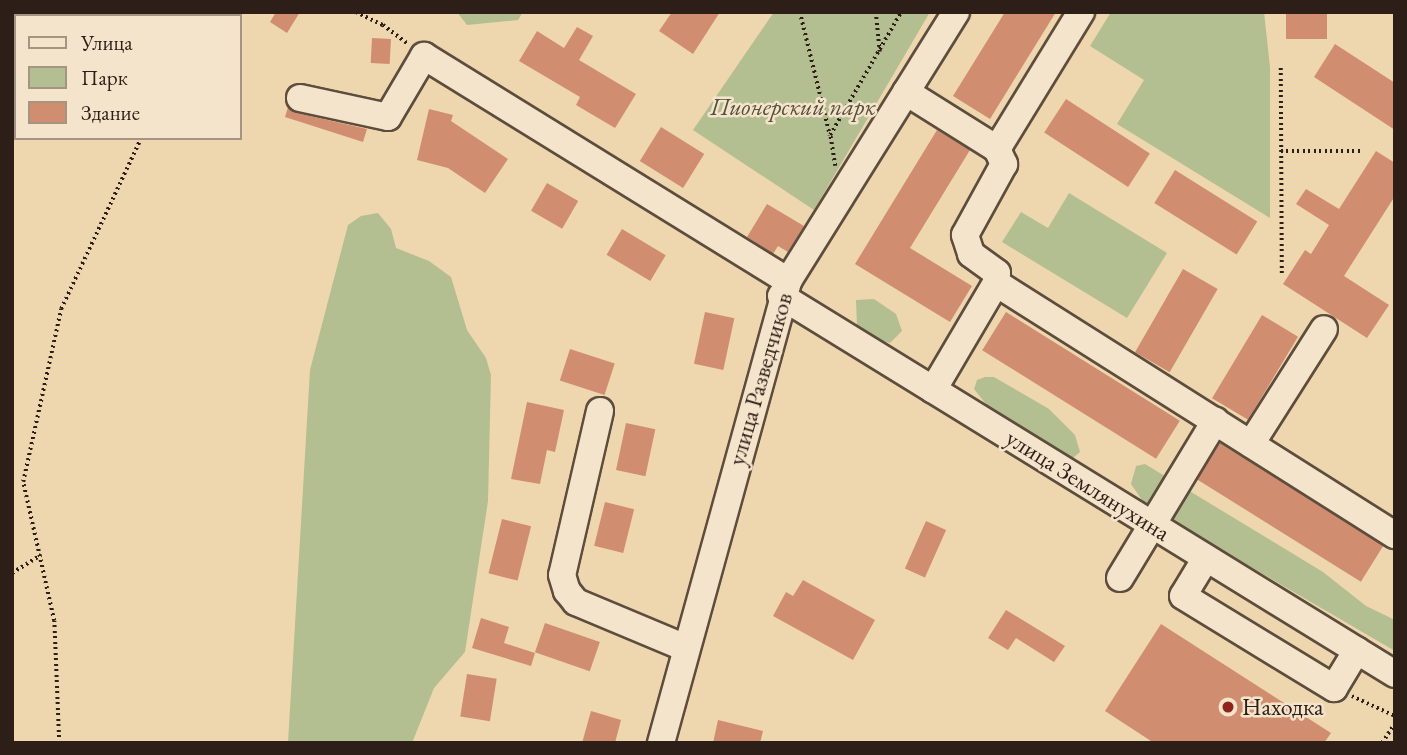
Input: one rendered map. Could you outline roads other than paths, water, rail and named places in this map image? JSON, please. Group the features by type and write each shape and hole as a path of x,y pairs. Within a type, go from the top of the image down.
{"street":[{"name":"улица Разведчиков","path":"661,743 785,288 956,12"},
{"path":"997,149 1082,12"},
{"name":"улица Землянухина","path":"300,98 388,117 424,56 785,288 933,390 1395,674"},
{"path":"906,92 997,149 1003,159 1002,170 965,235 971,254 997,272 996,283 933,390"},
{"path":"996,283 1395,536"},
{"path":"1251,444 1324,329"},
{"path":"600,411 562,575 567,591 576,603 686,648"},
{"path":"1120,578 1215,421"},
{"path":"1206,558 1182,596 1334,688 1357,650"}],"place":[{"name":"Находка","path":"1228,707"}],"park label":[{"name":"Пионерский парк","path":"793,107"}]}
